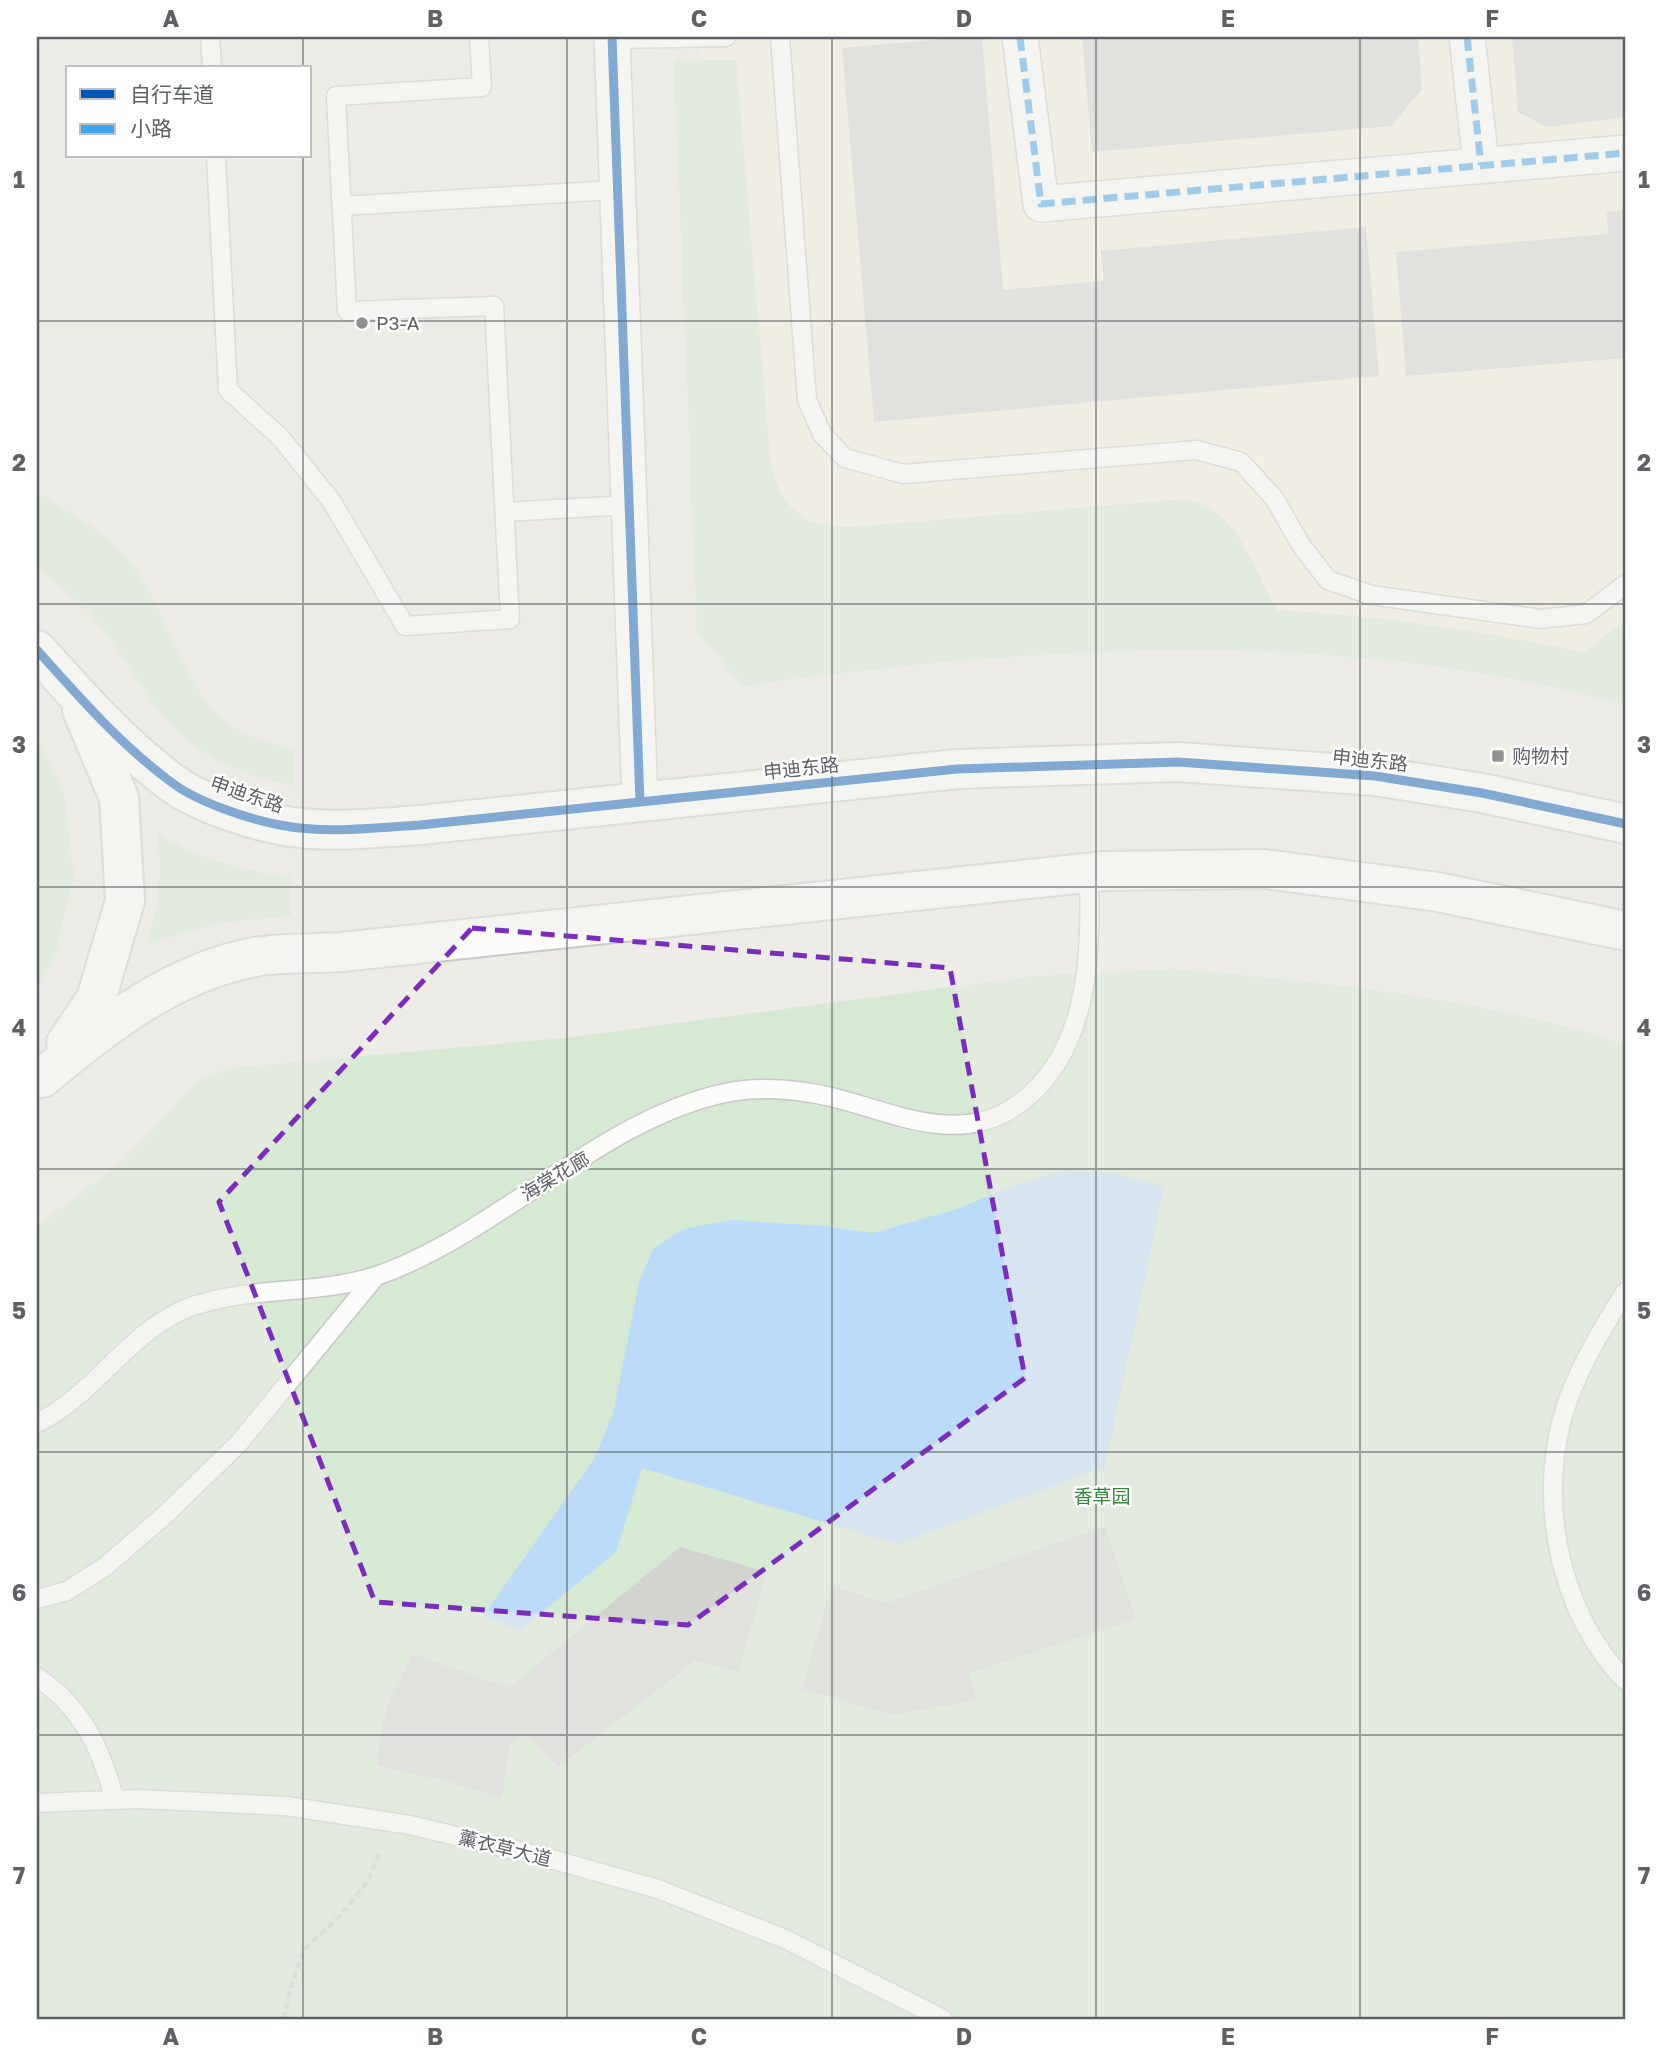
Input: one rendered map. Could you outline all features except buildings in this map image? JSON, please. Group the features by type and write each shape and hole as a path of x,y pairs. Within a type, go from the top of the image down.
{"street":[{"path":"1020,37 1041,204 1626,153"},
{"path":"1467,37 1481,165"},
{"path":"612,38 615,190 640,802"},
{"path":"37,651 80,704 119,798 125,901 96,999 39,1080"},
{"name":"申迪东路","path":"37,651 120,738 173,784 226,809 281,825 347,830 420,825 957,769 1178,762 1375,776 1482,793 1626,824"},
{"path":"39,1080 106,1026 152,994 202,973 256,957 342,952 1089,873 1265,870 1438,892 1626,931"}],"lane":[{"path":"210,37 212,66"},
{"path":"216,158 228,390 281,438 332,502 405,625 510,619 494,306 347,312 341,206 336,96 482,87 479,37"},
{"path":"612,38 726,37"},
{"path":"780,37 807,400 822,433 845,458 903,474 1197,450 1241,462 1274,498 1301,545 1328,580 1371,595 1541,619 1586,614 1626,584"},
{"path":"341,206 615,190"},
{"path":"505,512 628,505"},
{"name":"海棠花廊","path":"37,1423 70,1401 152,1329 185,1310 224,1299 296,1291 376,1276 426,1254 638,1126 675,1107 747,1088 783,1089 829,1097 917,1121 953,1126 982,1123 1006,1112 1035,1091 1058,1062 1073,1030 1084,992 1091,940 1089,873"},
{"path":"37,1599 67,1591 106,1566 167,1513 238,1444 376,1276"},
{"path":"1626,1292 1590,1348 1567,1403 1554,1460 1554,1510 1562,1562 1581,1620 1611,1666 1626,1681"},
{"path":"37,1677 79,1716 102,1754 115,1800"},
{"name":"薰衣草大道","path":"37,1803 115,1800 286,1806 391,1822 547,1857 658,1889 785,1939 943,2019"}],"path":[{"path":"284,2019 290,1989 304,1950 343,1913 369,1879 391,1822"}],"highlighted area":[{"path":"472,928 950,968 1025,1378 688,1625 375,1602 219,1202"}],"shaded area":[{"path":"699,37 1626,37 1626,663 1477,631 1388,619 1128,601 769,638"}],"green space":[{"path":"674,60 736,60 771,467 783,496 799,514 820,523 851,527 1184,499 1202,504 1218,513 1230,526 1251,558 1277,610 1431,626 1584,652 1626,620 1626,705 1516,680 1406,663 1296,653 1186,650 965,660 743,686 697,632"},
{"path":"37,493 89,525 124,555 158,607 190,676 218,715 242,732 295,751 293,786 238,770 208,755 190,743 161,712 93,617 37,567"},
{"path":"37,736 64,792 74,877 54,960 37,987"},
{"path":"157,832 205,857 255,871 291,877 291,916 217,923 148,944 158,888 160,861"},
{"name":"香草园","path":"1172,969 1344,986 1458,1003 1515,1014 1626,1044 1626,2019 37,2019 37,1226 122,1162 197,1081 228,1068 565,1038 1033,976"}],"water":[{"path":"1065,1171 1115,1174 1164,1187 1105,1467 898,1544 642,1468 616,1552 520,1630 483,1616 594,1459 613,1414 639,1283 653,1249 683,1229 732,1220 824,1226 873,1233 957,1209 1015,1185"}],"marked path":[{"path":"1020,37 1041,204 1626,153"},
{"path":"1467,37 1481,165"}],"cycle path":[{"path":"612,37 640,802"},
{"path":"37,650 117,736 171,782 223,809 297,828 350,830 420,825 957,769 1178,762 1375,776 1482,793 1626,824"}],"place":[{"name":"P3-A","path":"362,323"},
{"name":"购物村","path":"1498,756"}]}
